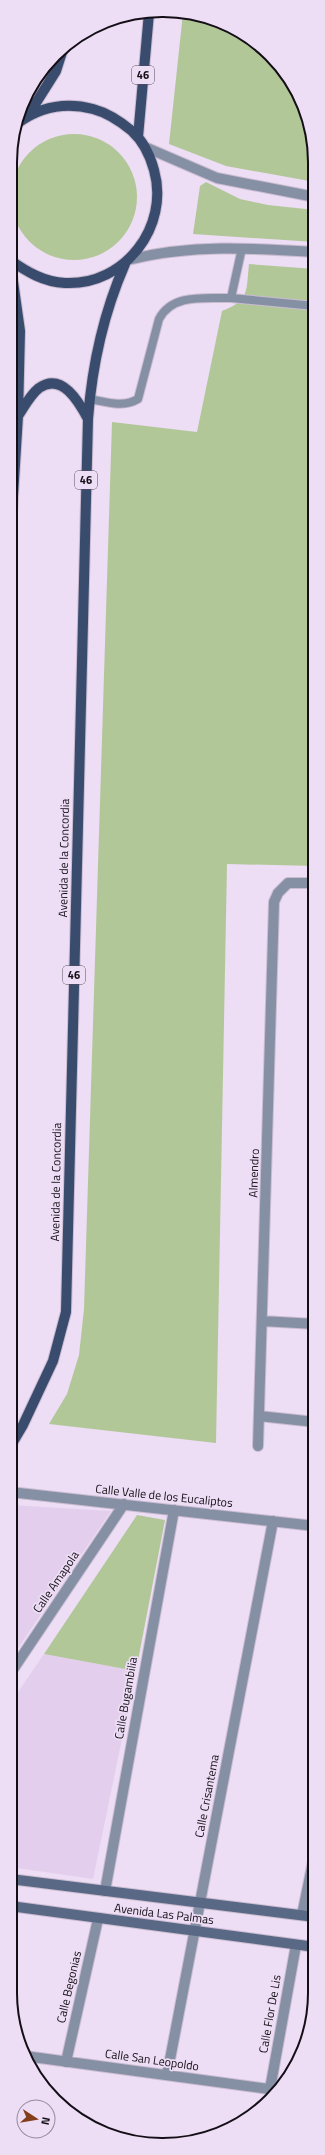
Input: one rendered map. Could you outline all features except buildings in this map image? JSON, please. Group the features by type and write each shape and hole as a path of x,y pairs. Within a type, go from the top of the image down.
{"main road":[{"name":"46","path":"138,137 148,18"},
{"name":"46","path":"27,117 56,71 59,61"},
{"name":"46","path":"17,265 27,272 46,280 66,283 87,281 107,275 126,262 139,249 150,231 157,207 157,182 151,158 138,137 115,118 102,111 80,106 62,106 44,109 24,119"},
{"name":"Avenida de la Concordia","path":"17,1435 53,1361 66,1312 88,418 90,399 107,312 126,262"},
{"name":"46","path":"17,310 20,331 17,430"},
{"path":"17,325 20,331"},
{"path":"18,416 39,388 49,384 58,385 72,393 88,418"}],"street":[{"path":"145,147 217,178 308,196"},
{"path":"126,262 158,252 242,248 308,252"},
{"name":"Almendro","path":"258,1446 274,902 278,893 288,883 308,883"},
{"path":"262,1321 308,1324"},
{"path":"259,1416 308,1421"},
{"name":"Calle Valle de los Eucaliptos","path":"17,1493 308,1525"},
{"name":"Calle Amapola","path":"17,1664 124,1504"},
{"name":"Calle Bugambilia","path":"105,1891 174,1510"},
{"name":"Calle Crisantema","path":"167,2075 273,1521"},
{"name":"Avenida Las Palmas","path":"17,1881 308,1916"},
{"path":"302,1915 308,1886"},
{"name":"Avenida Las Palmas","path":"17,1907 308,1946"},
{"name":"Calle Begonias","path":"66,2062 98,1919"},
{"name":"Calle Flor De Lis","path":"273,2086 296,1945"},
{"name":"Calle San Leopoldo","path":"32,2057 271,2089"}],"lane":[{"path":"232,298 242,248"},
{"path":"90,399 120,404 130,404 138,399 159,319 164,310 178,300 232,298 308,305"}],"shaded area":[{"path":"17,1505 111,1511 17,1650"},
{"path":"44,1654 136,1671 93,1879 17,1868 17,1694"}],"green space":[{"path":"182,18 218,28 235,36 258,53 278,74 293,98 303,125 308,153 308,181 226,166 169,144"},
{"path":"62,135 86,135 98,139 114,148 123,157 129,167 136,185 136,209 132,221 123,237 114,246 104,252 86,259 62,259 44,252 34,246 25,237 17,223 17,171 19,167 25,157 34,148 50,139"},
{"path":"206,182 240,199 268,205 308,209 308,242 193,234 200,186"},
{"path":"249,264 308,268 308,866 227,864 216,1443 49,1424 67,1394 79,1355 84,1309 112,422 197,432 222,311 238,303 245,294"},
{"path":"137,1515 165,1520 136,1671 44,1654"}]}
